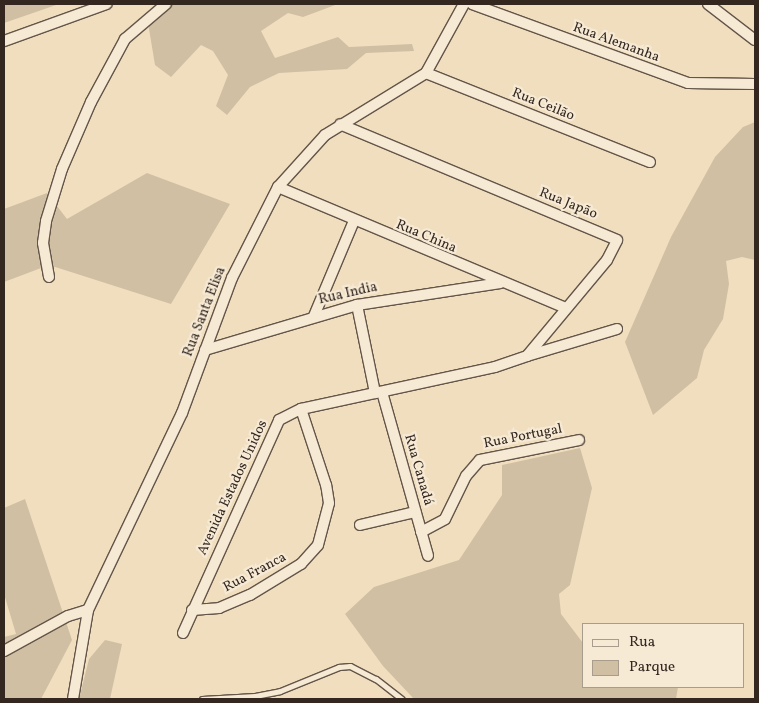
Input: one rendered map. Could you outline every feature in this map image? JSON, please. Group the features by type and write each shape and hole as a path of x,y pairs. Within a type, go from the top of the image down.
{"street":[{"path":"4,41 107,4"},
{"path":"49,276 43,243 46,221 62,169 91,102 116,51 166,4"},
{"path":"426,73 464,4"},
{"name":"Rua Alemanha","path":"472,4 688,83 755,84"},
{"path":"708,4 755,40"},
{"name":"Rua Santa Elisa","path":"73,699 88,610 182,413 232,278 278,187 311,148 340,124 426,73"},
{"name":"Rua Ceilão","path":"426,73 650,162"},
{"name":"Rua Japão","path":"340,124 617,240 607,260 527,356"},
{"name":"Rua China","path":"278,187 501,283 566,308"},
{"path":"314,316 354,221"},
{"name":"Rua India","path":"205,350 314,316 357,305 501,283"},
{"name":"Rua Canadá","path":"357,305 379,393 428,556"},
{"path":"527,356 617,329"},
{"name":"Avenida Estados Unidos","path":"182,634 273,430 289,414 301,409 495,367 527,356"},
{"name":"Rua Franca","path":"192,610 219,608 250,595 302,564 318,545 329,503 326,485 301,409"},
{"name":"Rua Portugal","path":"421,532 445,519 466,476 480,460 579,440"},
{"path":"360,525 415,512"},
{"path":"4,651 68,616 88,610"}],"lane":[{"path":"202,699 255,696 280,691 339,666 350,666 376,680 402,699"}],"green space":[{"path":"4,4 59,4 4,23"},
{"path":"170,4 338,4 303,17 288,13 261,31 275,58 338,37 349,47 412,44 414,51 366,53 347,69 279,73 250,87 227,115 216,106 228,75 213,51 201,45 171,77 155,65 148,23"},
{"path":"755,122 755,260 742,257 726,261 729,284 723,319 704,350 697,378 653,415 625,342 671,237 715,157 743,127"},
{"path":"147,173 230,204 171,304 49,265 4,282 4,209 47,193 67,219"},
{"path":"580,448 592,488 570,585 559,594 561,614 582,642 582,688 678,688 676,699 414,699 383,666 345,614 374,587 459,560 502,495 502,465"},
{"path":"25,499 72,640 41,699 4,699 4,637 16,634 4,594 4,508"},
{"path":"105,640 122,644 110,699 79,699 89,659"}]}
